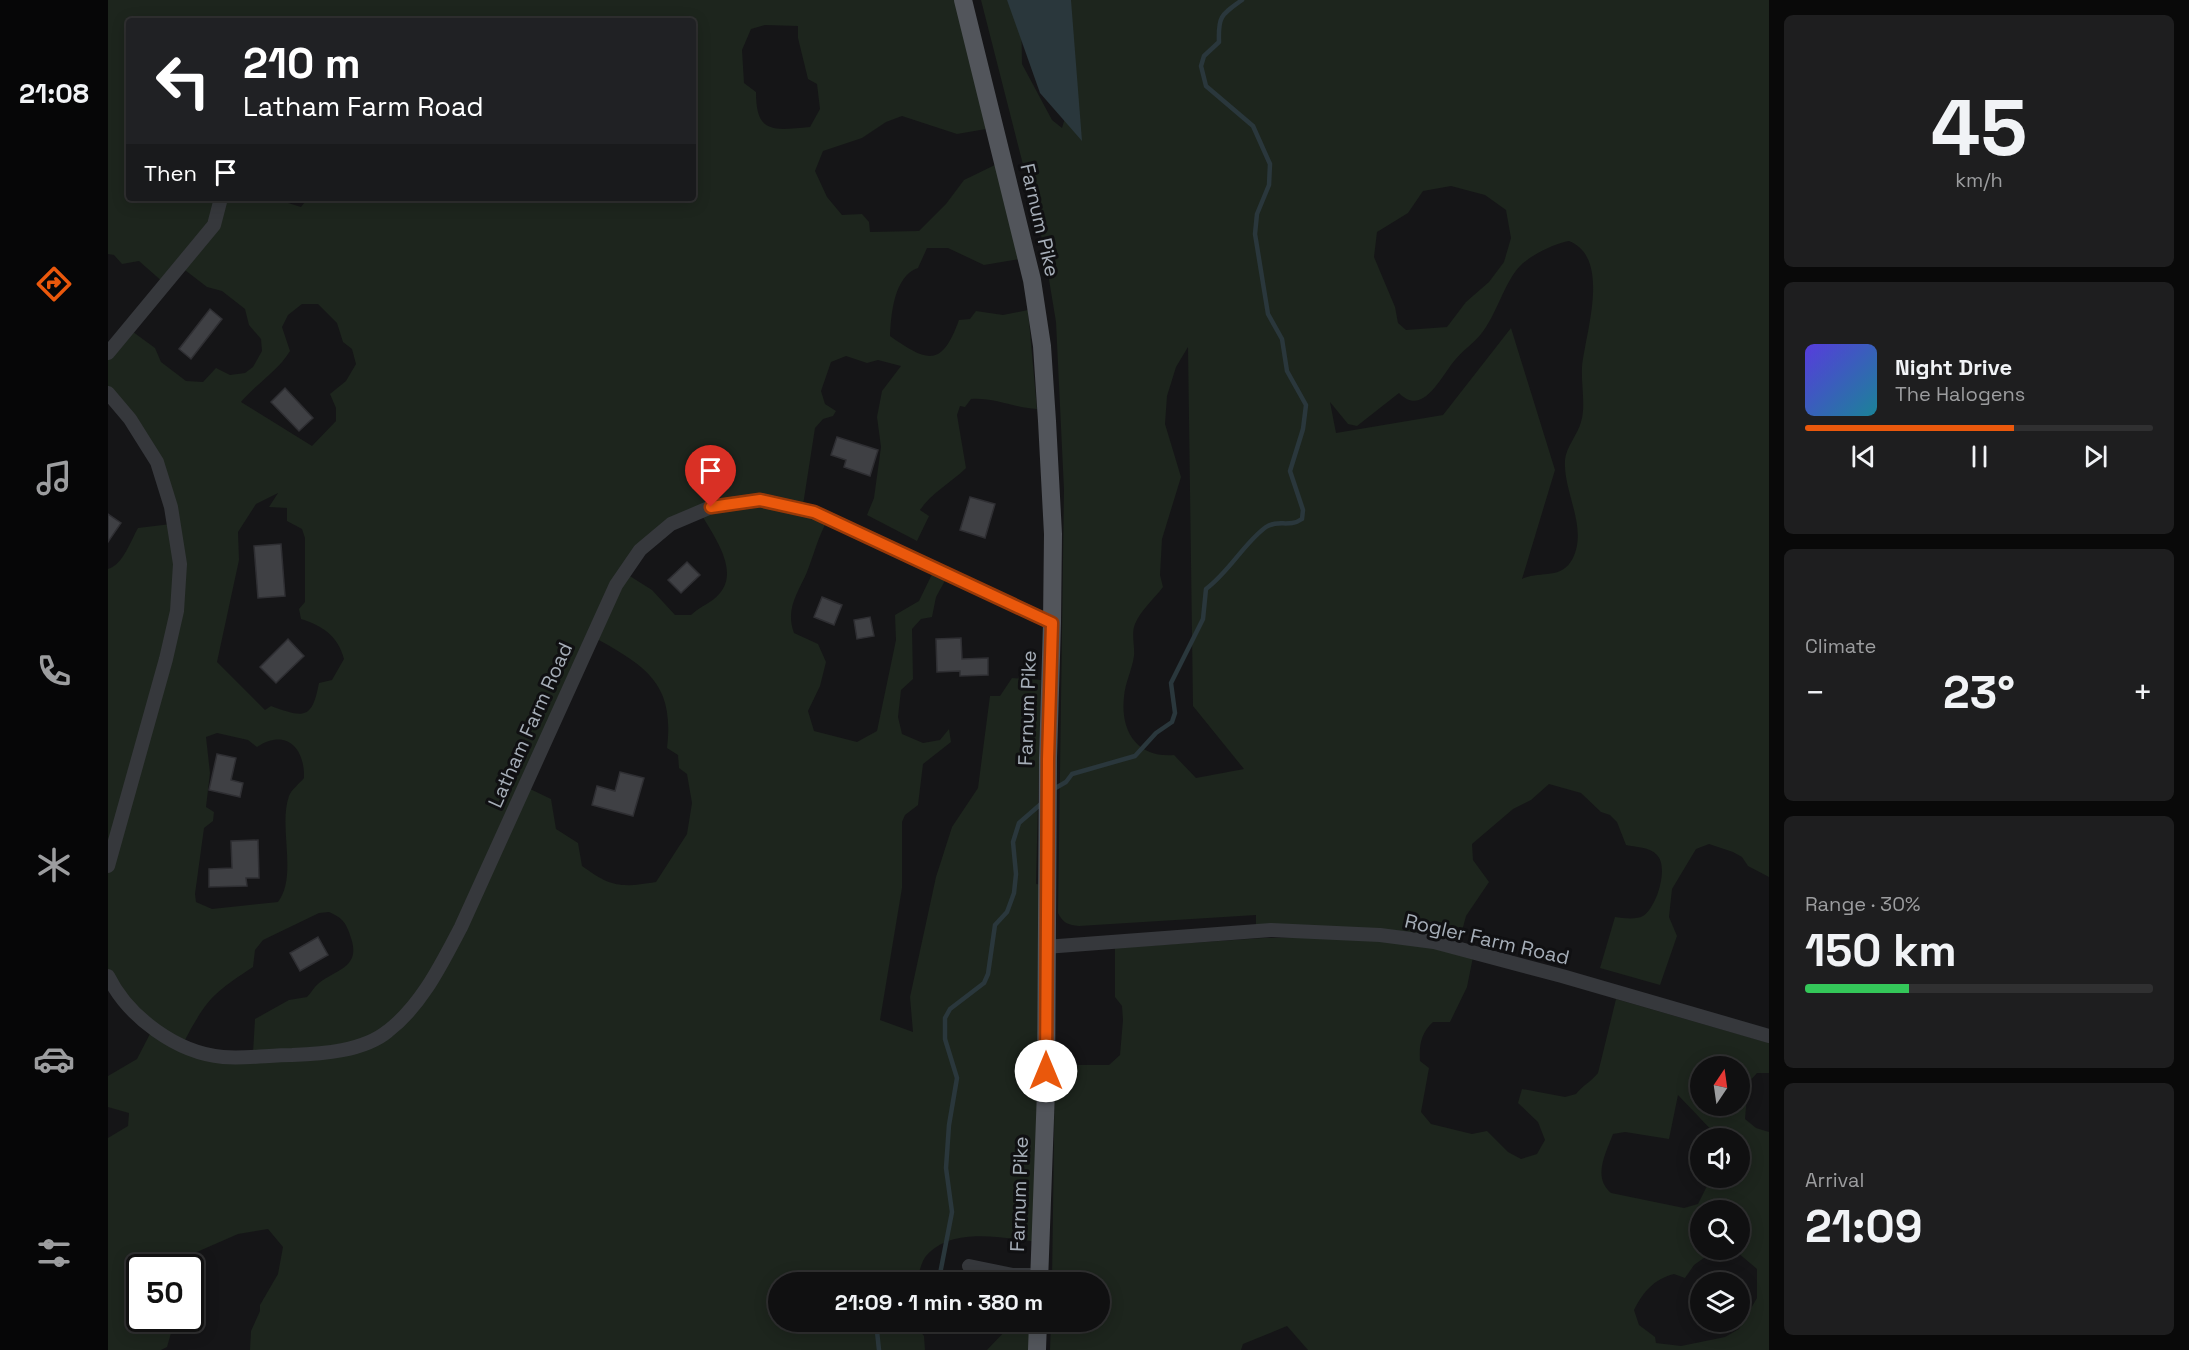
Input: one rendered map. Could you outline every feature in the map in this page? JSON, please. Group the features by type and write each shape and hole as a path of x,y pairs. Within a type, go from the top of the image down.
{"main road":[{"name":"Farnum Pike","path":"963,0 993,112 1032,280 1040,334 1053,534 1045,947 1046,1091 1039,1272"},
{"path":"1037,1350 1038,1332"}],"street":[{"path":"108,353 214,225 220,202"},
{"path":"108,393 130,419 157,462 171,507 180,564 177,611 166,659 108,866"},
{"name":"Latham Farm Road","path":"108,976 131,1010 160,1033 192,1049 223,1057 308,1054 352,1047 387,1032 411,1008 425,989 461,927 616,585 640,550 670,524 711,507 760,500 814,512 1052,623"},
{"name":"Rogler Farm Road","path":"1045,947 1271,930 1380,935 1434,942 1562,976 1769,1036"},
{"path":"969,1266 998,1272"}],"shaded area":[{"path":"108,0 957,0 986,129 957,134 902,116 886,122 862,138 823,151 815,171 827,197 842,215 862,214 869,222 870,232 919,231 946,204 964,180 999,163 1026,258 984,265 948,248 927,248 918,268 910,272 899,287 891,317 890,336 914,352 932,356 940,353 946,346 959,320 970,319 976,311 1003,315 1028,310 1037,409 979,399 971,399 965,407 960,406 957,415 966,468 930,498 920,510 929,516 917,541 867,515 874,498 881,447 877,417 882,391 901,366 878,360 867,363 846,356 831,362 821,391 825,404 836,411 833,416 823,419 815,428 803,505 828,519 794,601 791,616 794,633 818,644 826,662 820,686 808,711 814,731 857,742 877,731 896,640 895,615 919,601 935,568 947,577 936,597 932,617 921,619 912,629 913,679 901,690 898,717 902,734 923,743 940,740 949,729 951,742 923,764 918,805 905,815 902,822 902,888 880,1020 913,1032 910,997 936,877 952,827 978,788 990,696 1000,696 1012,678 1041,680 1036,884 1045,885 1040,1242 980,1236 950,1240 937,1246 926,1256 919,1272 768,1272 768,1332 921,1332 924,1336 925,1350 250,1350 251,1331 260,1311 260,1305 278,1274 283,1247 268,1229 238,1234 192,1254 126,1254 126,1332 171,1332 167,1347 161,1350 108,1350 108,1138 128,1126 129,1113 108,1107 108,1076 137,1059 152,1030 108,977 108,569 118,563 138,528 171,524 158,459 108,391 108,352 129,329 155,348 161,362 186,381 203,382 216,368 230,375 245,373 253,367 262,351 261,339 249,325 245,309 222,291 207,287 181,267 164,283 139,261 122,264 114,255 108,254","holes":["765,25 798,26 798,38 808,79 817,84 820,109 810,127 786,129 770,127 759,116 756,92 744,83 742,50 751,29","302,304 318,304 337,323 343,342 352,349 356,364 346,381 330,394 336,408 336,421 312,446 241,402 290,351 282,327 288,315","278,493 269,507 287,508 287,521 302,529 305,538 305,602 299,609 301,619 323,629 334,638 344,659 332,680 319,683 309,710 299,714 271,706 265,710 217,662 239,560 238,532 256,504","700,512 717,541 726,563 725,584 720,593 691,615 675,615 652,590 625,573 673,522","592,636 641,667 661,691 668,725 667,748 678,755 679,768 687,774 692,803 687,834 656,882 633,885 616,884 582,866 578,843 556,829 551,799 528,788","217,733 248,740 257,747 267,742 285,741 292,744 301,758 304,778 290,794 286,808 287,879 278,902 212,909 196,902 195,894 204,828 213,821 214,812 206,807 210,773 206,737","329,912 340,918 347,927 353,946 351,960 341,970 319,983 307,997 289,1000 255,1019 253,1053 202,1049 185,1040 213,997 253,967 255,950 263,940 319,913"]},
{"path":"981,0 1019,0 1022,64 1052,120 1062,128 1068,108 1064,0 1769,0 1769,877 1748,866 1742,857 1733,852 1709,844 1696,849 1672,889 1669,917 1677,936 1660,985 1600,968 1615,917 1643,916 1653,904 1662,877 1662,868 1657,855 1650,850 1626,845 1617,822 1610,815 1601,812 1581,793 1549,784 1531,800 1513,809 1472,844 1473,860 1489,882 1466,916 1458,946 1256,928 1256,915 1079,926 1069,924 1062,919 1058,913 1064,490 1056,322 1043,243","holes":["1451,186 1485,195 1506,210 1511,238 1504,262 1489,282 1466,302 1447,327 1406,330 1398,323 1395,307 1374,257 1377,232 1408,213 1423,191","1569,241 1582,250 1590,263 1593,280 1591,317 1582,367 1582,416 1565,460 1565,472 1577,522 1577,546 1573,558 1562,570 1522,579 1555,470 1511,328 1443,415 1336,433 1330,402 1348,424 1357,426 1399,393 1416,401 1424,398 1458,356 1481,334 1520,266 1537,254","1188,347 1193,706 1244,769 1196,778 1174,755 1161,755 1141,747 1129,732 1124,710 1125,692 1134,656 1134,628 1140,614 1163,587 1160,575 1162,539 1181,477 1165,424 1167,396 1176,367"]},
{"path":"1007,0 1071,0 1082,141 1040,93"},
{"path":"1331,937 1400,941 1473,957 1467,987 1450,1022 1433,1022 1426,1030 1422,1040 1420,1061 1429,1068 1421,1112 1431,1124 1472,1134 1487,1131 1508,1152 1521,1159 1537,1154 1545,1140 1538,1122 1518,1103 1522,1089 1565,1097 1576,1094 1593,1079 1598,1073 1616,999 1769,1043 1769,1073 1757,1073 1750,1081 1750,1056 1690,1056 1690,1108 1678,1095 1669,1139 1625,1132 1613,1134 1601,1172 1605,1187 1611,1193 1684,1208 1690,1206 1690,1260 1701,1260 1694,1265 1685,1278 1674,1274 1667,1276 1645,1292 1634,1310 1639,1325 1655,1337 1656,1343 1681,1346 1725,1337 1734,1332 1750,1332 1750,1310 1757,1298 1757,1269 1746,1260 1750,1260 1750,1200 1700,1200 1706,1188 1750,1188 1750,1128 1709,1128 1698,1116 1745,1116 1745,1119 1756,1128 1769,1132 1769,1350 1308,1350 1287,1326 1243,1344 1241,1350 1050,1350 1051,1332 1110,1332 1110,1272 1052,1272 1055,1065 1109,1065 1120,1055 1123,1020 1122,1006 1115,997 1115,948 1264,938"},
{"path":"1004,1332 1031,1332 1030,1350 987,1350"}],"building":[{"path":"210,309 222,319 191,359 179,349"},
{"path":"285,388 313,418 299,431 271,402"},
{"path":"837,437 878,450 870,476 844,467 846,460 831,455"},
{"path":"970,497 995,504 985,538 960,530"},
{"path":"108,514 121,523 108,542"},
{"path":"281,544 285,596 258,598 254,546"},
{"path":"687,562 700,575 681,593 668,580"},
{"path":"822,597 842,605 834,625 814,617"},
{"path":"870,617 874,636 857,639 854,620"},
{"path":"961,638 962,659 988,658 988,675 960,676 960,671 937,672 936,639"},
{"path":"288,639 304,656 276,683 260,667"},
{"path":"217,754 236,758 231,780 243,783 240,797 209,790"},
{"path":"620,772 644,778 633,816 592,805 597,786 615,791"},
{"path":"258,840 259,878 246,878 247,886 209,887 209,869 232,868 231,841"},
{"path":"318,937 328,955 300,971 290,953"}],"waterway":[{"path":"1052,790 1066,782 1072,774 1135,756 1156,733 1172,722 1175,713 1171,683 1203,619 1206,589 1266,527 1293,523 1302,519 1303,510 1290,471 1303,429 1306,405 1287,371 1282,339 1268,314 1255,234 1257,214 1269,185 1270,164 1253,126 1206,86 1201,66 1204,56 1219,42 1222,17 1242,0"},
{"path":"940,1272 952,1212 946,1168 949,1125 957,1078 945,1039 945,1018 950,1009 984,983 988,974 995,925 1007,912 1014,893 1016,874 1013,842 1019,823 1042,803"},
{"path":"877,1332 879,1350"}],"route":[{"path":"711,507 760,500 814,512 1052,623 1045,947 1046,1071"}]}
